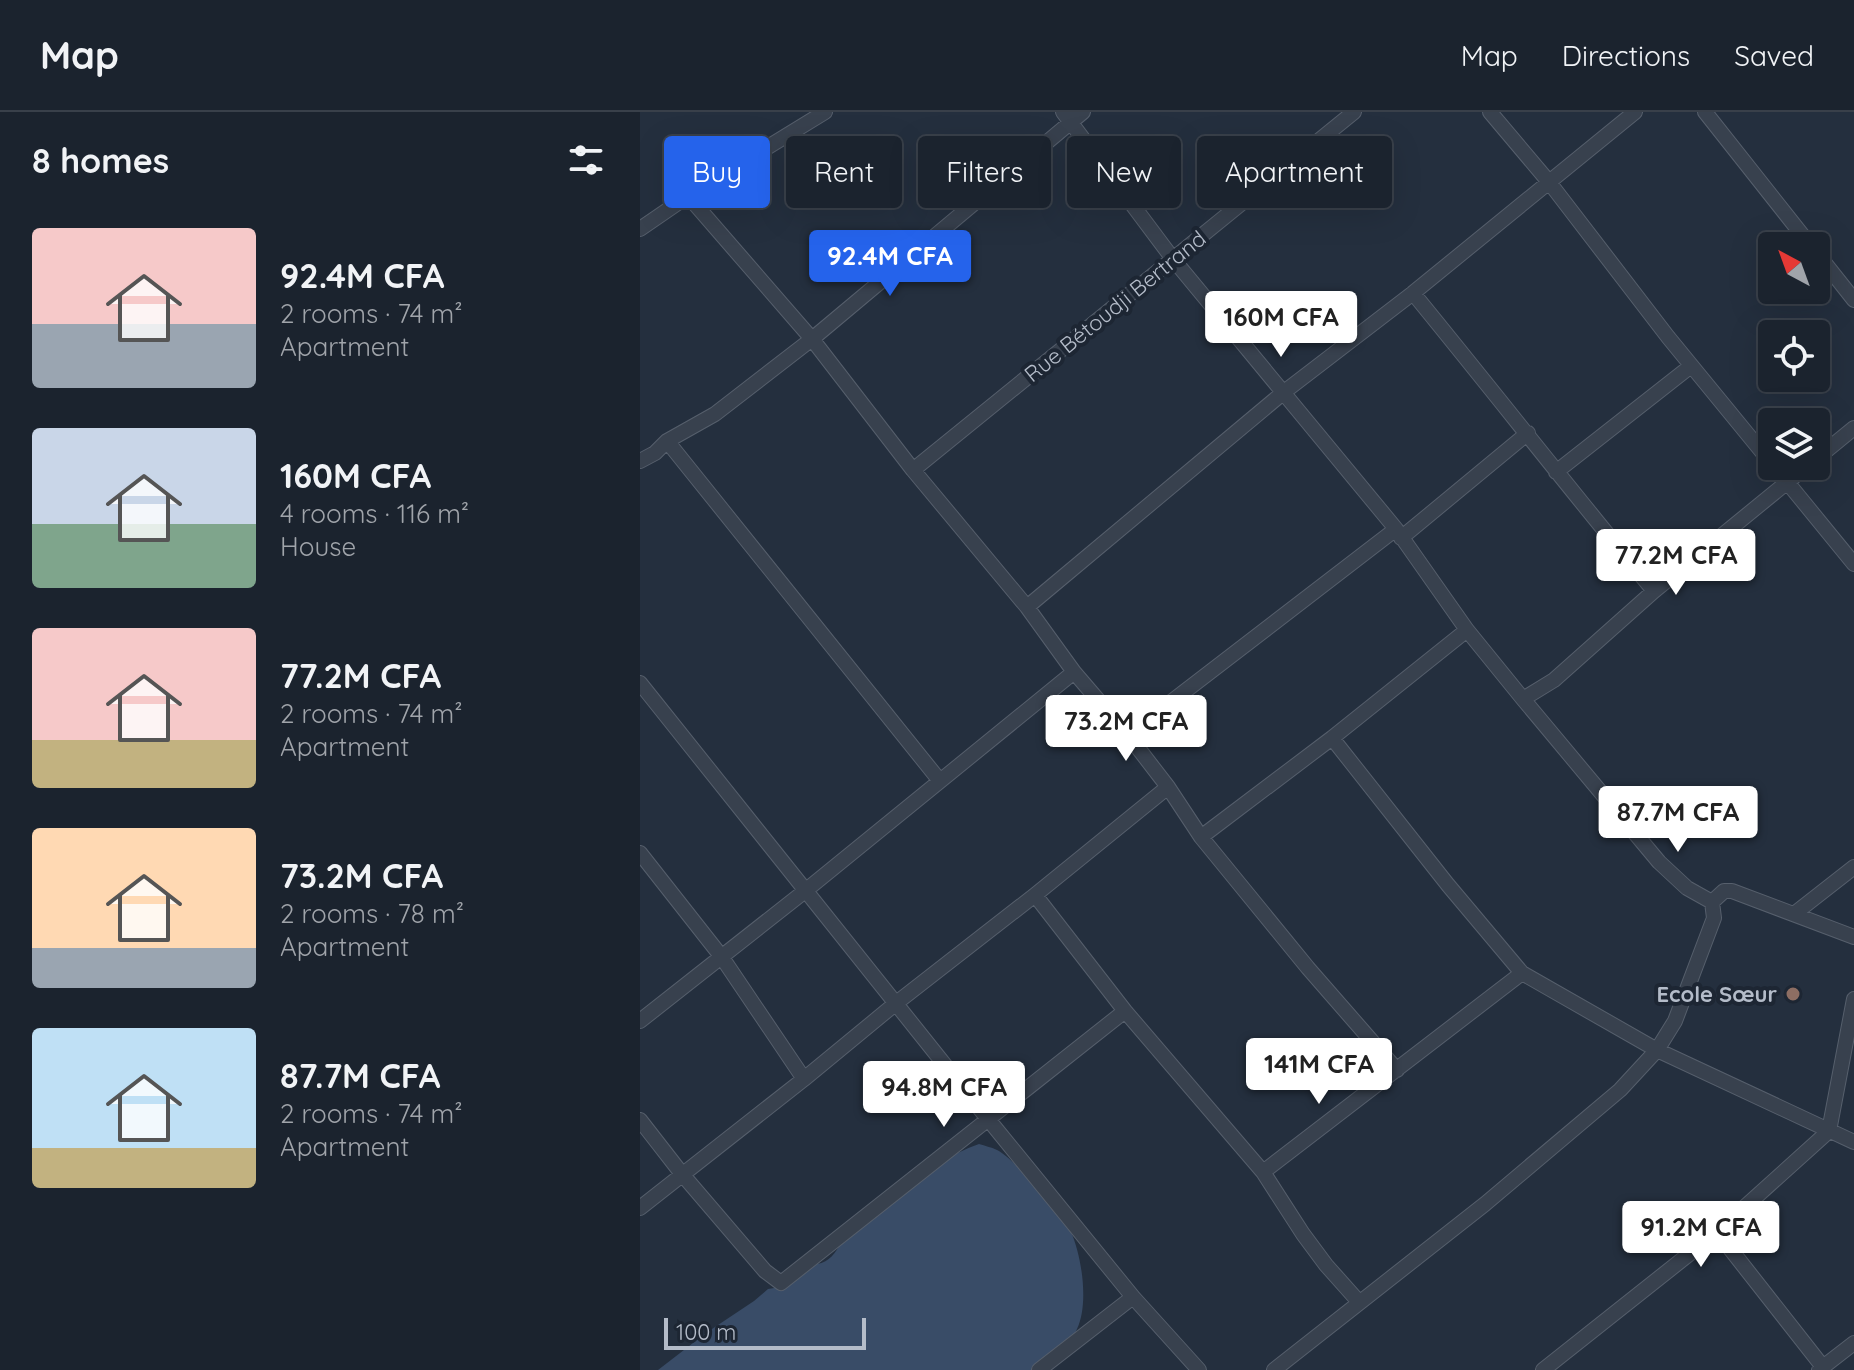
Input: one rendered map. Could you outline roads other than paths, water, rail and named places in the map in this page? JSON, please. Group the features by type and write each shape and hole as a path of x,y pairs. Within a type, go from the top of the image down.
{"street":[{"path":"770,146 825,112"},
{"path":"640,461 655,453 667,441 715,414 812,339 1067,117 1083,112"},
{"name":"Rue Bétoudji Bertrand","path":"913,470 1354,112"},
{"path":"1490,112 1758,447"},
{"path":"1027,607 1284,392 1413,293 1635,112"},
{"path":"1705,112 1800,232"},
{"path":"1067,117 1173,259 1399,534 1467,630 1523,699 1659,862 1687,888 1712,902"},
{"path":"640,229 671,208"},
{"path":"698,208 812,339 913,470 1027,607 1074,672 1128,735 1201,837 1308,968 1397,1070"},
{"path":"1830,270 1854,300"},
{"path":"1413,293 1654,591"},
{"path":"1556,472 1691,366"},
{"path":"1830,448 1854,428"},
{"path":"1128,735 1399,534 1528,433"},
{"path":"667,441 940,781"},
{"path":"1523,699 1554,680 1654,591 1790,480"},
{"path":"1787,482 1854,564"},
{"path":"1201,837 1467,630"},
{"path":"640,1021 1074,672"},
{"path":"640,683 988,1119 1133,1297 1199,1370"},
{"path":"1332,738 1522,973 1657,1050 1854,1142"},
{"path":"640,1208 1168,787"},
{"path":"640,853 721,956 804,1079"},
{"path":"1794,914 1854,867"},
{"path":"1712,902 1724,891 1732,891 1854,937"},
{"path":"1035,895 1125,1011 1263,1172 1303,1234 1359,1302"},
{"path":"1274,1370 1293,1364 1359,1302 1485,1204 1620,1090 1657,1050 1675,1021 1714,918 1712,902"},
{"path":"1263,1172 1522,973"},
{"path":"1543,1370 1717,1232 1829,1131 1854,999"},
{"path":"640,1120 765,1271 781,1283 1125,1011"},
{"path":"1717,1232 1821,1368 1854,1343"},
{"path":"1039,1370 1133,1297"}],"water":[{"path":"979,1144 1005,1155 1026,1175 1058,1213 1075,1242 1083,1280 1081,1319 1069,1342 1052,1357 1032,1370 658,1370 768,1289 787,1286 829,1259 841,1243 923,1174"}],"place":[{"name":"Ecole Sœur","path":"1793,994"}]}
